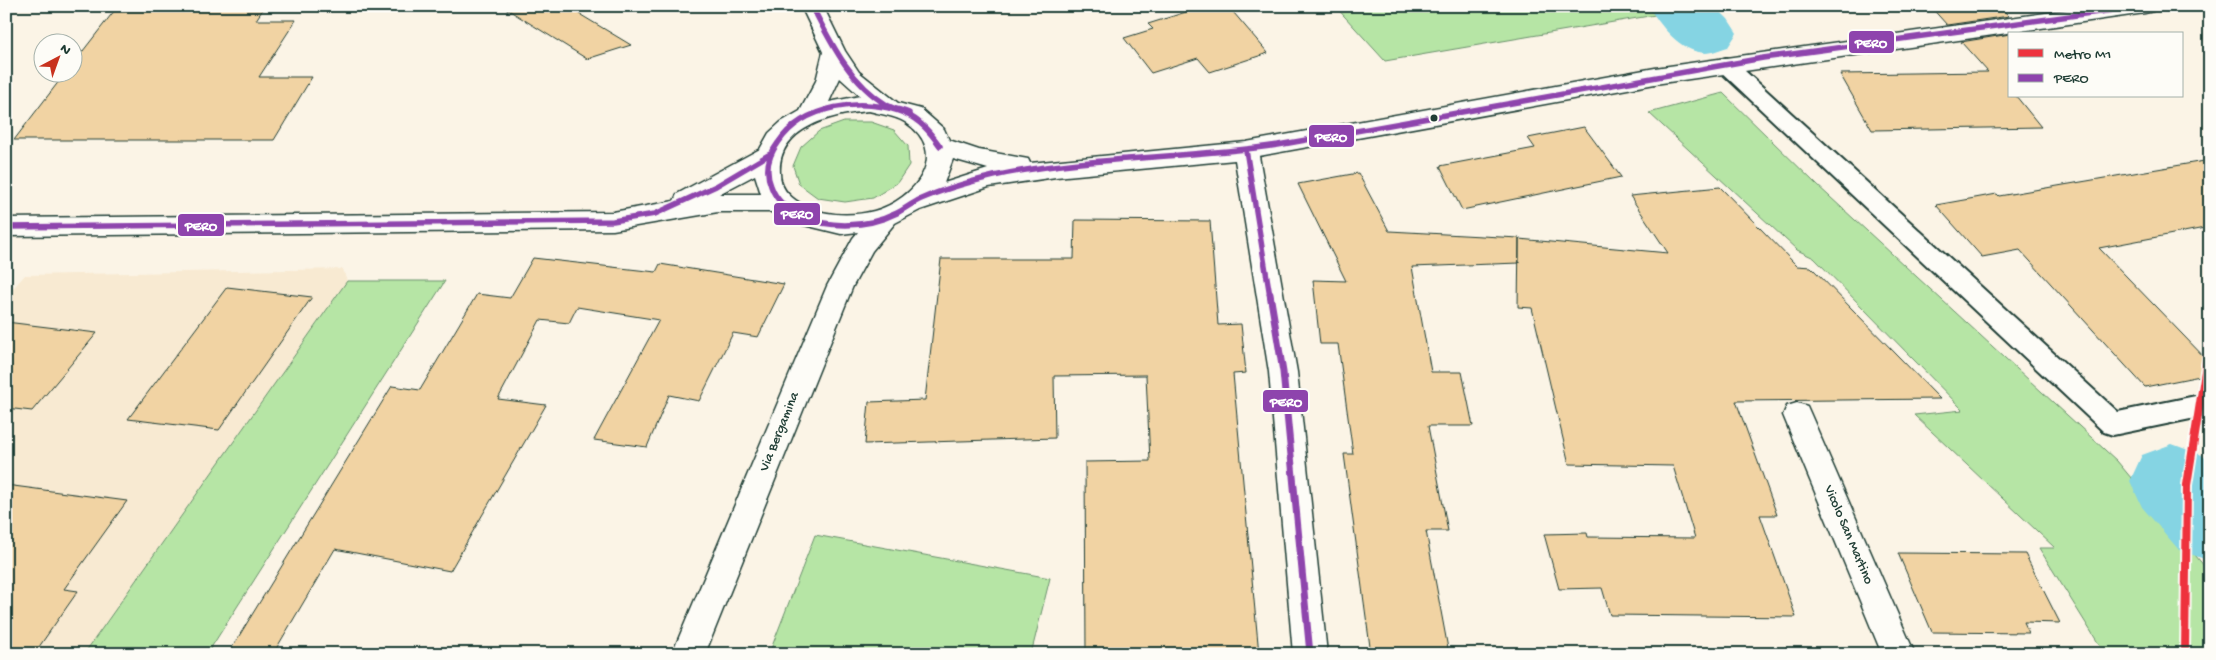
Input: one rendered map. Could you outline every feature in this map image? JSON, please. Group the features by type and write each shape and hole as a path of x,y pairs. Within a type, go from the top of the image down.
{"street":[{"path":"812,6 834,52 851,77 888,106"},
{"path":"915,202 935,180 940,168 940,146 934,132 923,121 904,110 888,106 855,104 836,106 809,116 788,130 770,154 767,168 768,183 776,199 790,211 814,221 836,225 857,224 885,218 915,202 987,178 1056,168 1246,150 1655,76 2145,6"},
{"path":"809,116 828,81 834,52"},
{"path":"940,146 968,156 1003,164 1056,168"},
{"path":"1246,150 1283,372 1310,654"},
{"path":"655,214 716,186 770,154"},
{"path":"6,227 613,221 718,203 782,203"},
{"name":"Via Bergamina","path":"688,654 840,286 862,246 885,218"},
{"name":"Vicolo San Martino","path":"1797,415 1899,654"}],"lane":[{"path":"1726,65 2113,424 2210,404"}],"shaded area":[{"path":"343,269 347,281 84,654 6,654 6,296 25,275"}],"green space":[{"path":"1335,6 1646,6 1655,15 1385,61"},
{"path":"1723,93 1817,185 2117,461 2210,573 2210,654 2105,654 2039,548 2055,548 1914,415 1963,410 1814,258 1797,250 1649,113"},
{"path":"844,122 871,122 894,130 908,146 909,165 897,183 873,198 845,202 818,198 799,184 793,166 801,147 819,131"},
{"path":"347,281 445,281 207,654 84,654"},
{"path":"815,535 1050,578 1031,654 769,654"}],"building":[{"path":"118,6 265,6 256,20 296,20 259,77 312,77 274,140 14,140 58,82 82,82 82,52"},
{"path":"502,6 566,6 631,45 587,59"},
{"path":"1205,6 1228,6 1268,53 1210,72 1198,58 1151,73 1124,38 1153,29 1148,24"},
{"path":"1930,6 1999,6 2009,16 1947,25"},
{"path":"2008,34 2008,98 2018,98 2041,127 1872,130 1840,74 1988,72 1961,42"},
{"path":"1584,127 1621,177 1462,210 1440,166 1535,148 1528,138"},
{"path":"2210,160 2210,227 2099,248 2210,363 2210,374 2145,387 2020,250 1982,257 1936,205 1997,194 1999,196"},
{"path":"1358,173 1389,231 1519,238 1519,263 1412,267 1431,372 1462,372 1473,426 1428,426 1448,531 1426,531 1449,654 1371,654 1344,454 1353,454 1338,344 1320,344 1313,280 1346,281 1298,184"},
{"path":"1720,187 1797,266 1811,267 1940,399 1736,401 1777,515 1760,515 1796,617 1610,615 1602,588 1559,589 1544,534 1587,533 1588,537 1695,538 1673,466 1569,464 1532,308 1518,307 1519,239 1668,253 1630,196"},
{"path":"1075,220 1210,221 1218,325 1241,324 1246,373 1233,374 1259,654 1086,654 1085,462 1150,461 1146,375 1054,376 1055,438 865,444 869,402 925,400 941,259 1074,259"},
{"path":"533,258 656,272 660,264 784,284 758,337 733,333 699,401 669,395 647,447 594,440 659,320 577,307 569,323 540,320 498,399 546,405 450,571 335,549 273,654 228,654 392,386 420,390 477,294 510,298"},
{"path":"227,287 312,297 219,430 128,419"},
{"path":"6,322 97,333 32,411 6,408"},
{"path":"6,485 127,501 64,589 78,591 34,654 6,654"},
{"path":"1898,553 2025,554 2060,623 2024,622 2029,633 1932,632"}],"waterway":[{"path":"1679,6 1706,33"},
{"path":"2172,481 2210,523"}],"metro line":[{"name":"M1","path":"2185,654 2187,485 2210,340"}],"transit line":[{"name":"PERO","path":"812,6 842,62 862,86 892,108 909,113"},
{"name":"PERO","path":"940,146 922,123 904,113 886,107 867,105 828,109 810,115 795,124 782,136 773,150 768,164 768,177 772,189 779,200 802,217 827,224 858,225 889,217 919,200 951,188 1006,174 1074,165 1210,154 1278,145 1763,58 2143,6"},
{"name":"PERO","path":"1246,150 1283,372 1310,654"},
{"name":"PERO","path":"6,227 613,221 655,214 716,186 770,154"}]}
